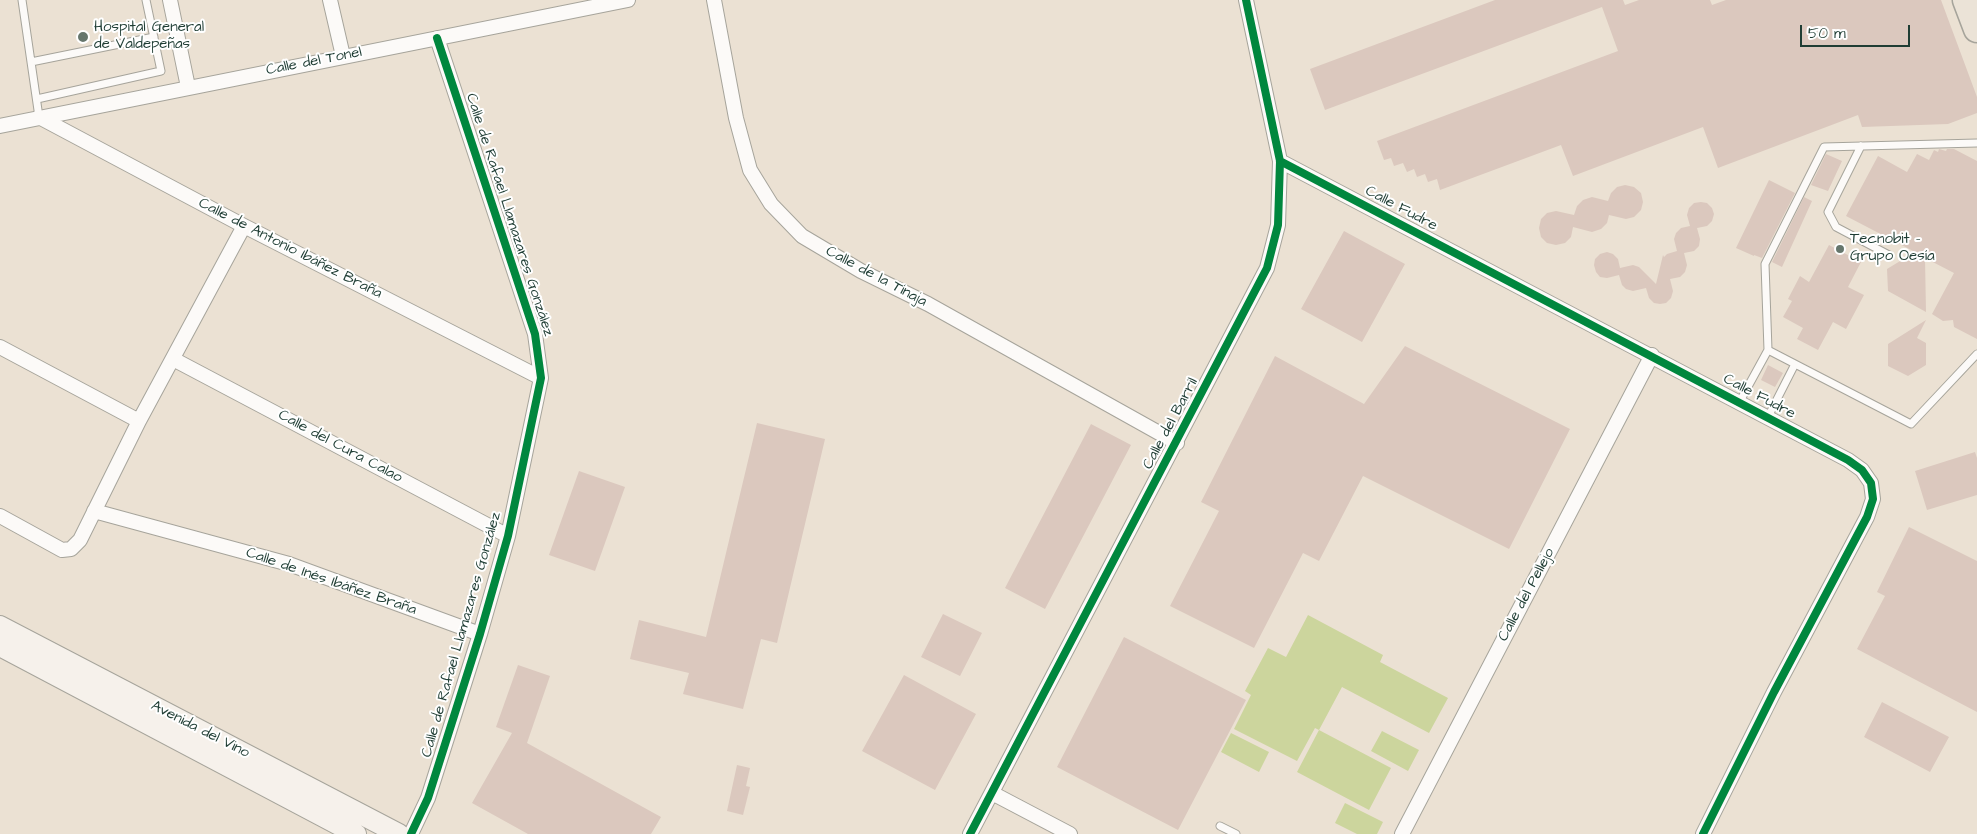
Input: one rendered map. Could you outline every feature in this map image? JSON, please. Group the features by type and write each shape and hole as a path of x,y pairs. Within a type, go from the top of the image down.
{"highway":[{"path":"1966,0 1977,30"}],"street":[{"path":"170,0 188,87"},
{"path":"330,0 343,56"},
{"name":"Calle del Tonel","path":"0,126 628,0"},
{"name":"Calle de la Tinaja","path":"714,0 736,118 750,170 771,204 802,236 861,271 928,304 1177,442"},
{"name":"Calle del Barril","path":"970,834 1267,268 1278,225 1280,161 1246,0"},
{"name":"Calle de Rafael Llamazares González","path":"411,834 428,798 480,634 508,536 541,378 535,334 436,38"},
{"name":"Calle de Antonio Ibáñez Braña","path":"40,118 244,226 541,378"},
{"name":"Calle Fudre","path":"1280,161 1848,460 1862,470 1871,483 1873,499 1867,517 1774,692 1703,834"},
{"path":"0,516 62,550 71,549 80,540 139,421 244,226"},
{"path":"0,347 139,421"},
{"name":"Calle del Pellejo","path":"1402,834 1652,356"},
{"name":"Calle del Cura Calao","path":"173,359 508,536"},
{"name":"Calle de Inés Ibáñez Braña","path":"94,511 289,564 480,634"},
{"name":"Avenida del Vino","path":"0,626 399,834"},
{"name":"Avenida del Vino","path":"0,646 356,834"},
{"path":"992,793 1070,834"}],"lane":[{"path":"22,0 40,118"},
{"path":"37,99 161,71 146,0"},
{"path":"31,62 154,37"},
{"path":"1739,403 1768,350 1765,264 1824,147 1977,143"},
{"path":"1861,146 1828,212 1836,227 1889,256"},
{"path":"1768,350 1912,424 1977,354"},
{"path":"1768,418 1795,364"},
{"path":"1220,826 1236,834"}],"green space":[{"path":"1308,615 1383,655 1380,662 1448,698 1429,733 1342,687 1319,730 1315,728 1297,761 1234,729 1251,695 1245,691 1268,648 1286,657"},
{"path":"1319,730 1391,768 1369,810 1297,772"},
{"path":"1382,731 1419,750 1408,771 1371,751"},
{"path":"1231,733 1269,752 1259,772 1221,752"},
{"path":"1345,803 1383,822 1377,834 1357,834 1335,823"}],"building":[{"path":"1495,0 1623,0 1625,5 1639,0 1710,0 1712,5 1726,0 1941,0 1977,97 1977,113 1948,124 1862,127 1858,115 1718,168 1703,127 1573,176 1561,145 1440,190 1437,179 1428,182 1425,174 1417,177 1414,169 1407,172 1403,163 1394,166 1391,158 1384,160 1377,141 1618,51 1602,7 1325,110 1310,69"},
{"path":"1939,149 1946,151 1947,149 1954,149 1977,161 1977,339 1954,327 1953,320 1943,321 1932,314 1954,273 1925,258 1926,312 1888,291 1887,269 1915,252 1846,216 1878,156 1907,172 1917,154 1929,160 1934,150 1938,152"},
{"path":"1826,154 1842,161 1828,191 1811,185"},
{"path":"1769,180 1795,193 1762,258 1736,248"},
{"path":"1625,185 1634,187 1641,193 1643,202 1641,210 1634,217 1626,219 1609,215 1607,223 1601,229 1592,232 1573,227 1571,237 1565,243 1556,245 1547,243 1541,237 1539,228 1541,219 1547,213 1556,211 1574,215 1577,206 1583,200 1592,197 1608,201 1611,193 1617,187"},
{"path":"1804,197 1812,201 1782,267 1772,262"},
{"path":"1694,203 1707,203 1712,208 1714,214 1712,221 1707,226 1697,228 1700,239 1699,246 1694,251 1684,253 1687,265 1685,272 1680,277 1670,279 1673,291 1671,298 1666,303 1654,303 1649,298 1646,288 1633,291 1626,289 1622,285 1619,275 1607,278 1600,277 1596,272 1595,259 1600,254 1607,252 1613,254 1618,259 1620,268 1633,265 1639,267 1656,284 1663,255 1664,257 1677,251 1674,239 1676,233 1681,228 1690,226 1687,215 1689,208"},
{"path":"1344,231 1405,264 1362,342 1301,309"},
{"path":"1829,245 1861,262 1848,287 1864,295 1846,329 1833,322 1818,350 1797,339 1803,328 1783,317 1792,301 1788,299 1800,276 1809,282"},
{"path":"1926,320 1917,338 1926,343 1926,365 1908,376 1888,366 1888,344"},
{"path":"1405,346 1570,429 1509,549 1363,476 1319,561 1303,553 1254,648 1170,606 1219,511 1201,502 1275,356 1364,404"},
{"path":"1768,365 1783,373 1775,387 1761,380"},
{"path":"757,423 825,439 777,643 761,639 743,709 683,694 689,673 630,659 639,620 706,637"},
{"path":"1091,424 1131,445 1045,609 1005,588"},
{"path":"1975,452 1977,458 1977,495 1927,510 1915,471"},
{"path":"579,471 625,487 595,571 549,555"},
{"path":"1909,527 1977,561 1977,712 1857,649 1885,596 1877,592"},
{"path":"943,614 982,633 960,676 921,657"},
{"path":"1124,637 1246,700 1178,830 1057,767"},
{"path":"518,665 550,676 527,743 661,817 651,834 528,834 472,803 512,733 496,727"},
{"path":"904,675 976,714 935,790 862,751"},
{"path":"1882,702 1949,737 1930,772 1864,737"},
{"path":"737,765 750,768 746,786 750,787 743,815 727,811"}],"cycle path":[{"path":"970,834 1267,268 1278,225 1280,161 1246,0"},
{"path":"411,834 428,798 480,634 508,536 541,378 535,334 437,38"},
{"path":"1280,161 1848,460 1862,470 1871,483 1873,499 1867,517 1774,692 1703,834"}],"place":[{"name":"Hospital General de Valdepeñas","path":"83,37"},
{"name":"Tecnobit - Grupo Oesía","path":"1840,249"}]}
